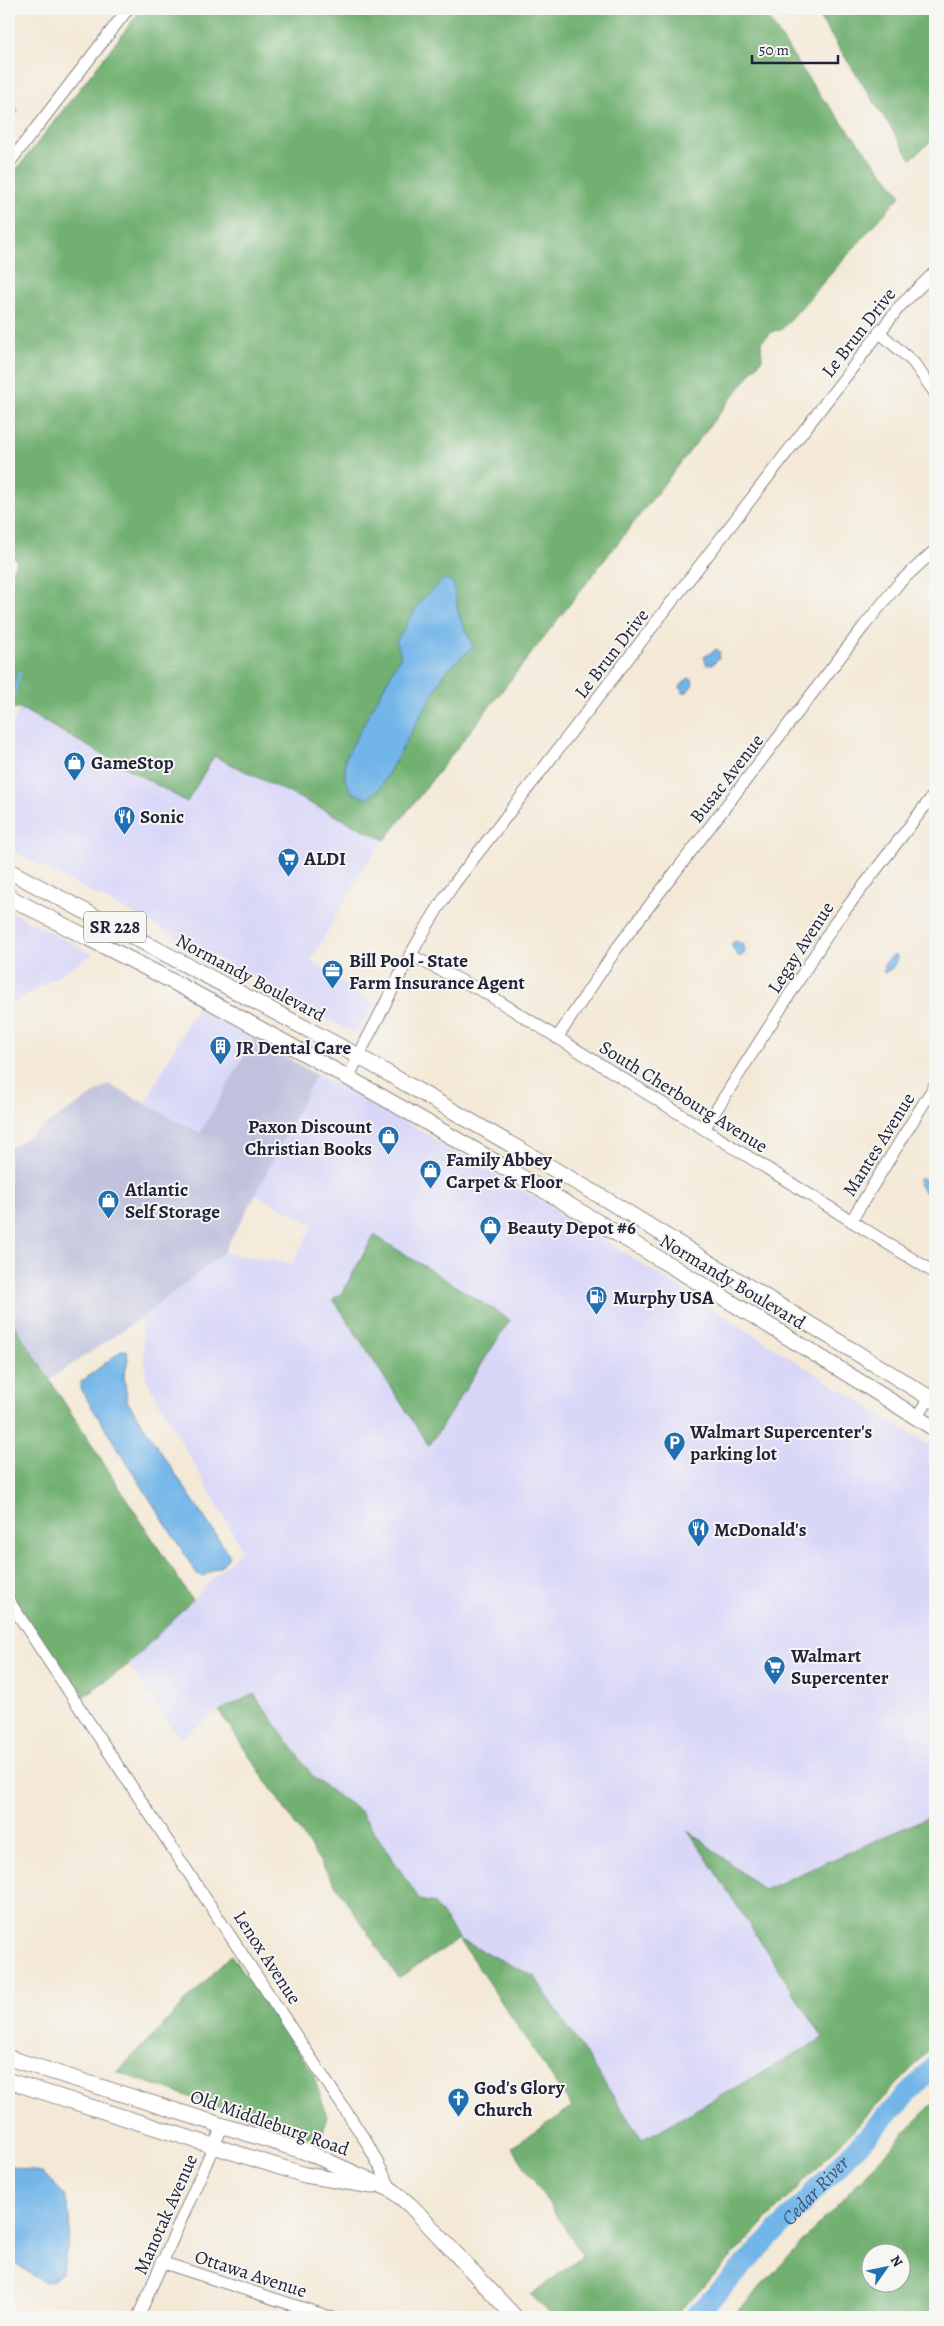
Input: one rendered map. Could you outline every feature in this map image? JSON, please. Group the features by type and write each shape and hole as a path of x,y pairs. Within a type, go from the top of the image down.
{"main road":[{"name":"Normandy Boulevard","path":"9,871 358,1056 607,1200 934,1396"},
{"name":"Normandy Boulevard","path":"9,897 206,1000 349,1078 694,1279 935,1429"},
{"name":"Old Middleburg Road","path":"9,2058 309,2152 392,2190"},
{"name":"Old Middleburg Road","path":"9,2081 305,2175 392,2190"},
{"name":"Lenox Avenue","path":"392,2190 417,2212 515,2317"}],"street":[{"path":"9,163 128,9"},
{"name":"Le Brun Drive","path":"349,1078 358,1056 410,955 432,915 454,884 879,332 905,300 935,272"},
{"path":"879,332 913,362 935,393"},
{"name":"Busac Avenue","path":"556,1038 617,948 864,626 899,583 925,557 935,550"},
{"name":"Legay Avenue","path":"704,1129 835,923 935,793"},
{"name":"South Cherbourg Avenue","path":"410,955 484,992 935,1273"},
{"name":"Mantes Avenue","path":"851,1221 935,1085"},
{"path":"916,1417 934,1396"},
{"name":"Lenox Avenue","path":"9,1601 368,2145 392,2190"},
{"name":"Manotak Avenue","path":"138,2317 223,2125"},
{"name":"Ottawa Avenue","path":"162,2262 330,2317"}],"shaded area":[{"path":"20,708 124,767 214,756 385,840 366,864 311,960 374,1004 355,1034 275,991 271,986 9,849 9,730"},
{"path":"9,911 93,954 9,1006"},
{"path":"196,1008 254,1038 200,1133 145,1103"},
{"path":"254,1038 316,1075 256,1194 223,1253 141,1318 49,1380 9,1317 9,1149 109,1084 200,1133"},
{"path":"316,1075 377,1106 561,1213 935,1449 935,1814 764,1890 689,1831 823,2038 642,2140 535,1977 459,1939 434,1903 420,1900 361,1812 314,1778 255,1694 219,1711 180,1739 128,1665 242,1549 146,1379 141,1318 223,1253 293,1263 313,1225 256,1194","holes":["374,1235 429,1446 333,1300 342,1293"]}],"green space":[{"path":"142,9 762,9 816,90 901,195 781,330 773,331 761,342 762,359 385,840 214,756 187,802 20,708 9,708 9,577 17,561 9,553 9,377 11,371 9,368 9,179","holes":["452,582 459,616 473,647 445,672 380,788 352,792 345,780 345,759 401,655"]},
{"path":"814,9 935,9 935,137 911,159"},
{"path":"9,97 18,111 9,124"},
{"path":"374,1235 510,1320 429,1446 333,1299 342,1293"},
{"path":"9,1317 192,1600 128,1665 80,1699 9,1590"},
{"path":"254,1694 314,1778 361,1812 420,1900 434,1903 459,1939 398,1978 219,1711"},
{"path":"935,1814 935,2044 674,2317 553,2317 531,2295 583,2256 512,2147 572,2107 459,1939 535,1977 642,2140 823,2038 688,1830 764,1890"},
{"path":"231,1955 312,2071 327,2116 321,2142 117,2072"},
{"path":"935,2101 935,2317 732,2317"}],"water":[{"path":"445,579 453,582 459,616 473,647 445,672 380,788 367,799 352,792 345,780 345,759 401,655 396,642 422,599"},
{"path":"717,649 720,652 719,658 713,664 707,665 704,657"},
{"path":"688,678 692,679 693,684 687,692 683,693 680,687"},
{"path":"736,941 744,945 745,953 741,957 738,956 732,947 732,943"},
{"path":"892,956 897,956 897,961 891,969 884,973 884,964"},
{"path":"920,1178 924,1178 932,1188 931,1192 924,1192 918,1182"},
{"path":"122,1350 127,1350 128,1360 124,1375 127,1401 230,1556 221,1566 203,1576 197,1574 81,1390 81,1382"},
{"path":"9,2165 44,2174 63,2193 68,2206 70,2233 62,2273 52,2281 43,2282 9,2259"}],"waterway":[{"path":"9,707 20,672"},
{"name":"Cedar River","path":"694,2317 935,2065"}],"place":[{"name":"GameStop","path":"75,781"},
{"name":"Sonic","path":"124,835"},
{"name":"ALDI","path":"288,877"},
{"name":"Bill Pool - State Farm Insurance Agent","path":"333,990"},
{"name":"JR Dental Care","path":"220,1066"},
{"name":"Paxon Discount Christian Books","path":"388,1156"},
{"name":"Family Abbey Carpet & Floor","path":"430,1189"},
{"name":"Atlantic Self Storage","path":"109,1219"},
{"name":"Beauty Depot #6","path":"491,1246"},
{"name":"Murphy USA","path":"597,1316"},
{"name":"Walmart Supercenter's parking lot","path":"674,1461"},
{"name":"McDonald's","path":"698,1548"},
{"name":"Walmart Supercenter","path":"775,1685"},
{"name":"God's Glory Church","path":"458,2117"}]}
